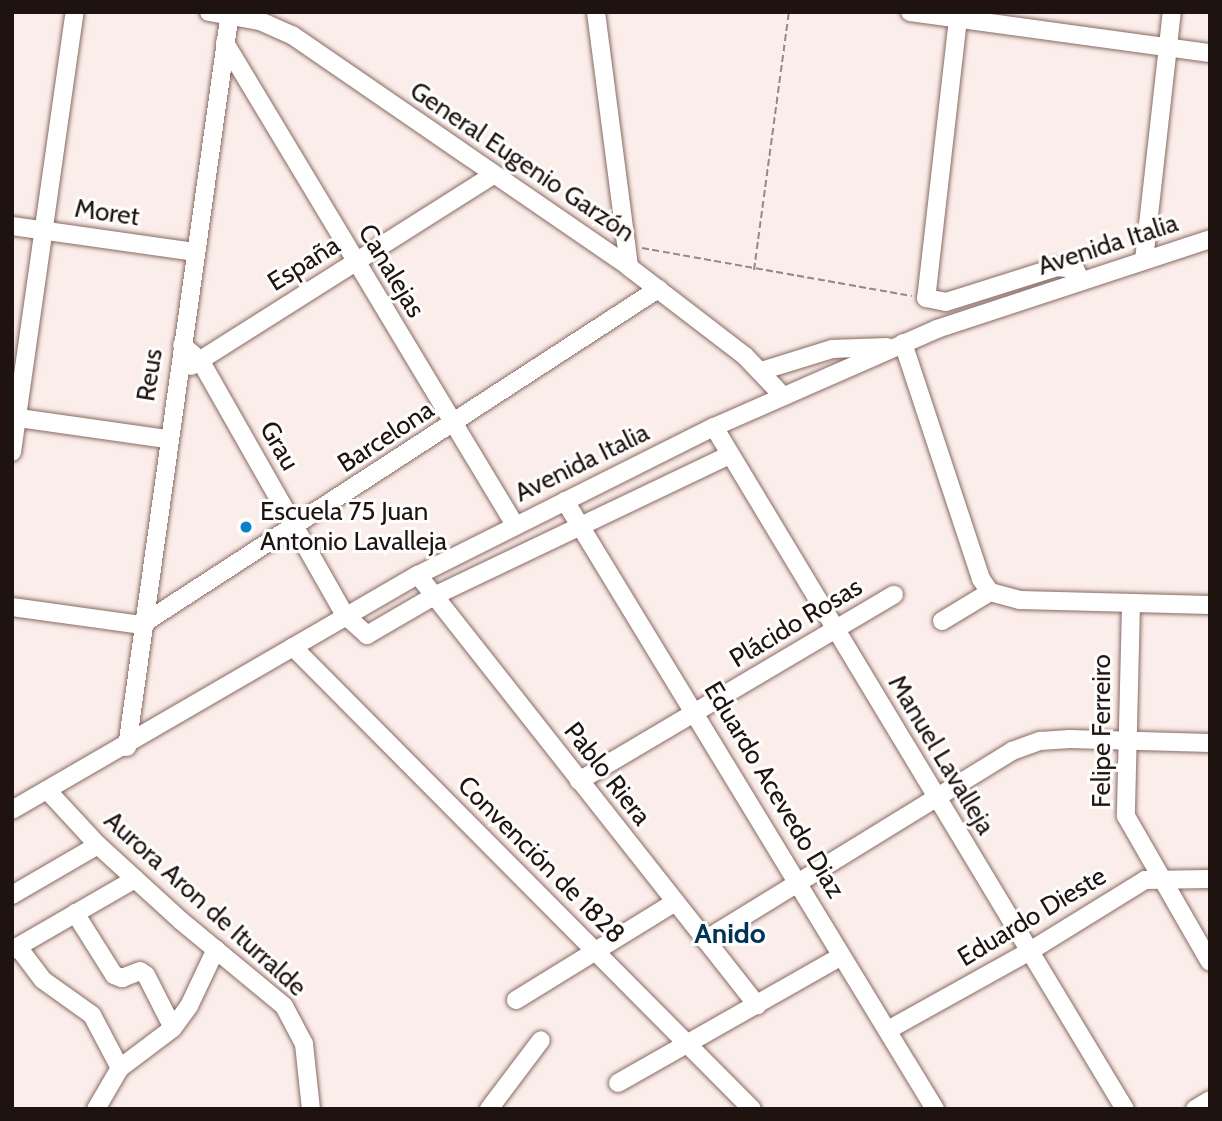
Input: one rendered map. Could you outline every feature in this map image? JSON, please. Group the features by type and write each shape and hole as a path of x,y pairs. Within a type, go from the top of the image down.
{"street":[{"path":"12,452 75,12"},
{"name":"General Eugenio Garzón","path":"209,12 260,21 292,35 629,267 761,370 782,395"},
{"path":"596,12 624,245 629,267"},
{"path":"910,12 1210,53"},
{"path":"1144,260 1172,12"},
{"name":"Reus","path":"127,747 166,439 230,14"},
{"path":"958,19 926,298 946,302 1057,267 1075,269 1081,281"},
{"name":"Canalejas","path":"225,43 515,525"},
{"name":"España","path":"177,374 494,175"},
{"name":"Moret","path":"12,226 194,252"},
{"name":"Avenida Italia","path":"12,810 127,747 345,615 418,575 714,427 897,345 1210,239"},
{"name":"Barcelona","path":"141,625 658,289"},
{"name":"Grau","path":"181,345 200,360 345,615"},
{"path":"761,370 832,349 897,345 981,579 990,592 1020,600 1210,605"},
{"path":"15,418 166,439"},
{"name":"Manuel Lavalleja","path":"714,427 1125,1109"},
{"path":"345,615 367,635 434,596 730,455"},
{"name":"Eduardo Acevedo Diaz","path":"565,501 697,712 935,1109"},
{"name":"Pablo Riera","path":"418,575 757,1005"},
{"path":"942,621 990,592"},
{"name":"Plácido Rosas","path":"579,781 894,595"},
{"name":"Felipe Ferreiro","path":"1131,605 1125,742 1126,816 1158,878 1210,962"},
{"path":"12,607 141,625"},
{"name":"Convención de 1828","path":"293,647 752,1109"},
{"path":"705,940 797,880 1012,751 1040,741 1210,743"},
{"name":"Aurora Aron de Iturralde","path":"47,790 98,845 135,879 216,949 270,990 296,1023 304,1045 311,1109"},
{"path":"12,895 98,845"},
{"path":"120,1068 87,1009 43,980 15,948 135,879"},
{"name":"Eduardo Dieste","path":"888,1030 1030,951 1145,880 1210,879"},
{"path":"516,1000 675,902"},
{"path":"75,914 114,975 122,978 139,971 146,975 173,1028"},
{"path":"96,1109 120,1068 173,1028 189,1006 216,949"},
{"path":"618,1083 842,956"},
{"path":"489,1109 541,1040"},
{"path":"1195,1109 1210,1100"}],"path":[{"path":"754,270 789,12"},
{"path":"624,245 754,270 926,298"}],"place":[{"name":"Escuela 75 Juan Antonio Lavalleja","path":"246,527"}],"district":[{"name":"Anido","path":"730,933"}]}
